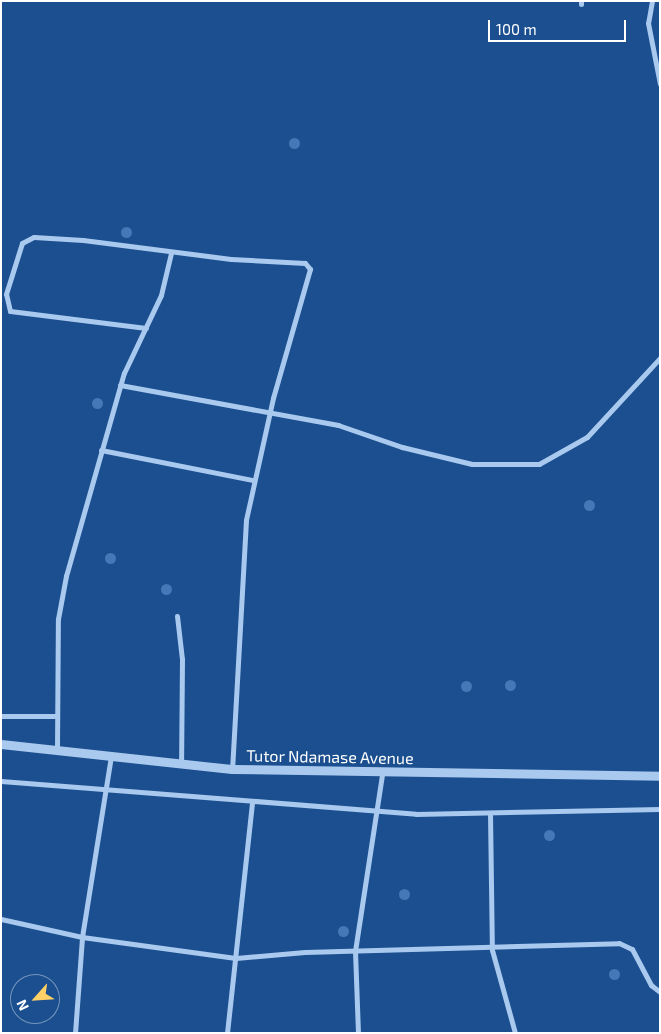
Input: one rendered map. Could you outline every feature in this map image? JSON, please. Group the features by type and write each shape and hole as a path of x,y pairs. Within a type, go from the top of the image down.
{"street":[{"path":"652,1 648,23 660,84"},
{"path":"146,328 10,311 6,294 19,251 25,240 40,237 171,253 308,266 309,279 270,413 253,480 241,560 232,769"},
{"path":"56,749 58,619 66,576 120,385 161,295 171,253"},
{"path":"120,385 338,425 402,447 472,464 540,464 587,437 660,358"},
{"path":"101,450 253,480"},
{"path":"177,616 182,659 182,765"},
{"path":"1,716 57,716"},
{"name":"Tutor Ndamase Avenue","path":"1,744 232,769 382,774 660,776"},
{"path":"75,1033 82,937 111,756"},
{"path":"358,1033 355,951 382,774"},
{"path":"1,781 107,787 252,802 377,812 490,813 660,809"},
{"path":"227,1033 252,802"},
{"path":"490,813 492,950 514,1033"},
{"path":"1,919 82,937 236,958 355,951 492,950 626,944 632,949 651,985 660,992"}],"building":[{"path":"292,138 296,138 299,143 298,147 292,148 289,145 289,141"},
{"path":"124,227 128,227 131,232 130,236 124,237 121,234 121,230"},
{"path":"95,398 99,398 102,403 101,407 95,408 92,405 92,401"},
{"path":"587,500 591,500 594,505 593,509 587,510 584,507 584,503"},
{"path":"108,553 112,553 115,558 114,562 108,563 105,560 105,556"},
{"path":"164,584 168,584 171,589 170,593 164,594 161,591 161,587"},
{"path":"508,680 512,680 515,685 514,689 508,690 505,687 505,683"},
{"path":"464,681 468,681 471,686 470,690 464,691 461,688 461,684"},
{"path":"547,830 551,830 554,835 553,839 547,840 544,837 544,833"},
{"path":"402,889 406,889 409,894 408,898 402,899 399,896 399,892"},
{"path":"341,926 345,926 348,931 347,935 341,936 338,933 338,929"},
{"path":"612,969 616,969 619,974 618,978 612,979 609,976 609,972"}]}
